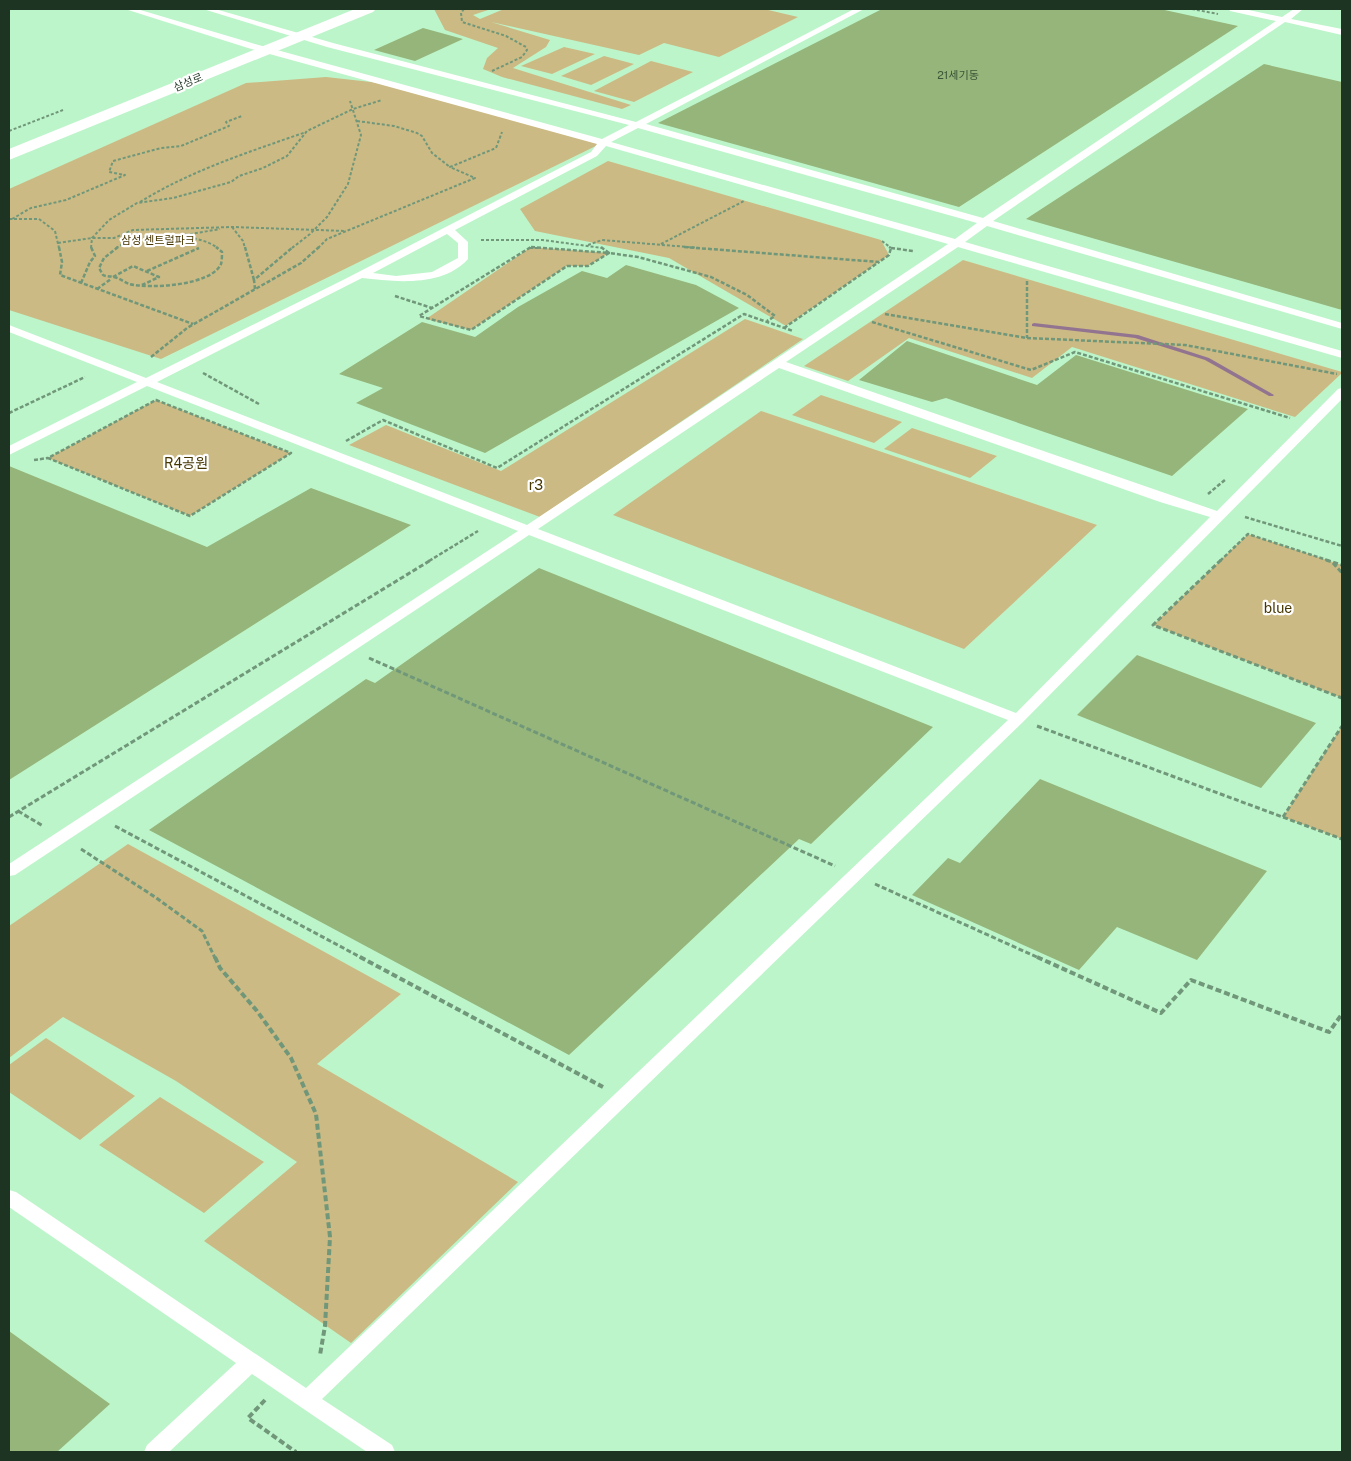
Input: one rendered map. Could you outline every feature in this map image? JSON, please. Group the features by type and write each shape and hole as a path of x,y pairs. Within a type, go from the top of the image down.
{"street":[{"name":"삼성로","path":"9,155 368,9"}],"lane":[{"path":"130,9 207,26 267,51 604,142 958,242 1342,356"},
{"path":"207,9 301,37 638,125 985,222 1342,326"},
{"path":"9,451 448,230 594,154 604,142 860,9"},
{"path":"1233,9 1342,32"},
{"path":"9,871 530,529 777,364 1299,9"},
{"path":"207,26 232,16"},
{"path":"368,78 400,63"},
{"path":"361,275 396,279 435,275 463,259 463,242 448,230"},
{"path":"9,328 1018,719"},
{"path":"777,364 1165,499 1221,514"},
{"path":"307,1400 1018,719 1342,392"},
{"path":"9,1197 384,1452"},
{"path":"155,1452 251,1362"}],"path":[{"path":"464,9 461,13 462,22 506,36 528,50 522,58 490,72"},
{"path":"81,283 90,262 95,256 90,245 92,238 110,220 170,182 307,132 353,108 386,99"},
{"path":"254,280 327,217 348,184 361,135 350,101"},
{"path":"11,219 31,208 66,200 125,175 108,172 113,161 161,148 181,146 229,126 226,122 242,116"},
{"path":"150,357 194,324 302,263 327,239 474,178 450,167 432,153 422,136 417,133 394,126 357,121"},
{"path":"450,167 496,148 504,127"},
{"path":"137,204 173,198 231,182 239,176 263,168 287,156 307,132"},
{"path":"661,244 745,201 736,198"},
{"path":"11,219 39,219 55,231 59,256 62,262 60,275 194,324"},
{"path":"58,243 92,238 114,238 133,230 233,227 346,231"},
{"path":"180,236 202,240 216,246 222,252 223,260 214,271 194,280 172,286 128,284 103,275 98,268 101,260 115,248 138,239 180,236 233,227"},
{"path":"233,227 243,241 255,289"},
{"path":"478,234 482,241 543,240 600,246 608,253"},
{"path":"588,245 602,240 880,262"},
{"path":"784,328 890,255 891,248 881,240"},
{"path":"608,253 588,266 567,266 471,330 418,316 531,247 608,253 638,257 711,277 760,303 775,316 766,322"},
{"path":"147,271 199,248"},
{"path":"97,289 133,266 159,277 142,286"},
{"path":"1027,338 1028,279"},
{"path":"891,308 883,313 1027,338 1185,345 1342,373"},
{"path":"343,442 383,420 497,468 744,314 814,339"},
{"path":"877,317 871,322 1031,370 1075,352 1310,424"},
{"path":"1333,369 1342,373"},
{"path":"197,370 266,408"},
{"path":"205,374 214,370"},
{"path":"9,413 90,375"},
{"path":"156,400 291,453 190,516 75,469 48,458 156,400"},
{"path":"1205,497 1228,478"},
{"path":"1221,514 1342,546"},
{"path":"9,817 484,528"},
{"path":"1342,566 1248,534 1153,625 1342,698"},
{"path":"1332,562 1342,573"},
{"path":"347,649 1161,1013 1191,980 1329,1032 1342,1014"},
{"path":"1018,719 1342,840"},
{"path":"1282,817 1342,726"},
{"path":"18,811 125,877 202,931 220,968 257,1010 291,1058 316,1114 330,1237 325,1326 320,1358"},
{"path":"94,815 622,1098"},
{"path":"281,1382 248,1418 296,1452"}],"green space":[{"path":"434,9 491,9 473,15 480,19 504,9 764,9 798,17 719,57 664,43 639,55 491,22 550,40 546,47 513,68 631,105 622,109 502,77 483,69 487,58 498,48 445,30"},
{"path":"564,47 595,54 552,74 521,66"},
{"path":"604,56 634,64 591,85 561,76"},
{"path":"651,61 693,72 634,102 594,91"},
{"name":"삼성 센트럴파크","path":"326,77 389,84 604,142 161,359 9,310 9,189 246,83"},
{"path":"608,161 881,240 889,255 786,326 669,258 535,231 520,209"},
{"path":"531,247 609,253 588,266 567,266 471,330 426,319"},
{"path":"963,260 1342,373 1295,417 1072,347 1032,378 909,338 848,381 804,366"},
{"name":"r3","path":"745,319 803,339 540,517 349,445 386,425 501,471"},
{"path":"821,395 902,422 874,443 792,415"},
{"name":"R4공원","path":"156,400 291,453 190,516 48,458"},
{"path":"761,411 1097,525 964,649 613,515"},
{"path":"912,428 997,456 970,478 884,449"},
{"name":"blue","path":"1248,534 1342,565 1342,698 1153,625"},
{"path":"1342,726 1342,839 1283,817"},
{"path":"128,844 401,994 317,1064 518,1182 351,1343 204,1241 297,1162 176,1081 63,1017 9,1058 9,926"},
{"path":"46,1038 135,1096 80,1140 9,1092 9,1065"},
{"path":"160,1097 264,1162 204,1213 99,1145"}],"building":[{"path":"882,9 1160,9 1238,26 959,207 658,123"},
{"path":"423,28 463,39 415,61 374,50"},
{"path":"1264,64 1342,82 1342,310 1026,219"},
{"path":"626,265 696,285 739,308 485,453 356,403 383,388 339,374 422,322 475,337 518,307 582,271 607,278"},
{"path":"907,341 1037,385 1076,355 1248,409 1172,476 946,398 932,402 859,380"},
{"path":"9,466 207,547 311,488 411,525 9,780"},
{"path":"539,568 933,727 811,844 799,839 569,1055 149,830 366,679 375,683"},
{"path":"1137,655 1316,723 1261,788 1077,715"},
{"path":"1040,779 1267,871 1197,960 1117,927 1079,970 912,895 948,858 960,863"},
{"path":"9,1331 110,1404 57,1452 9,1452"}],"waterway":[{"path":"1034,325 1136,336 1207,359 1271,395"}]}
